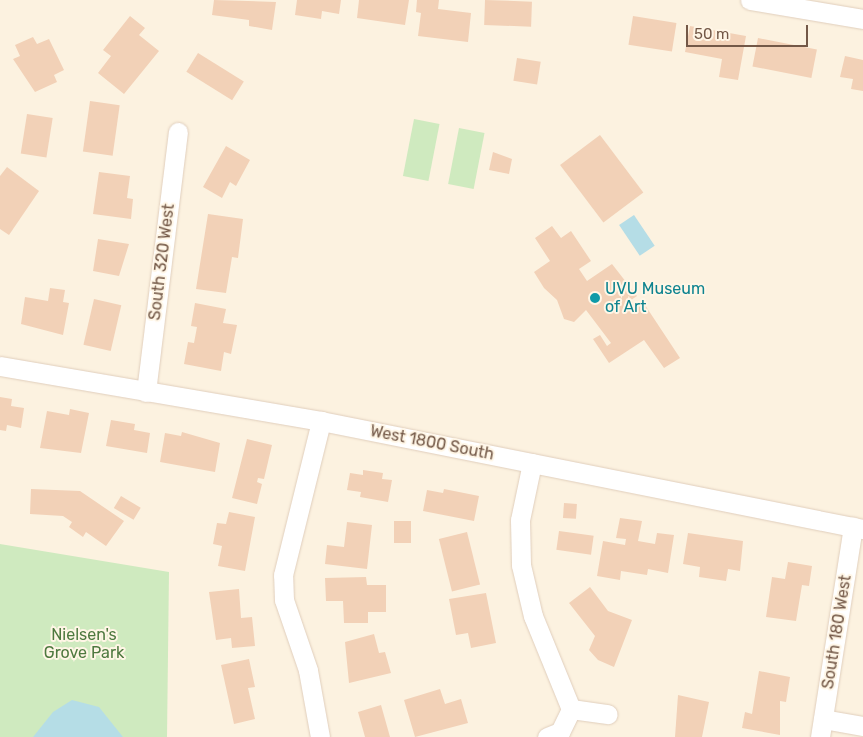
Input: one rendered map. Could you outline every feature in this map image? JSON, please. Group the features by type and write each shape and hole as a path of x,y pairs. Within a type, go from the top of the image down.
{"street":[{"path":"750,0 863,19"},
{"name":"South 320 West","path":"146,392 178,132"},
{"name":"West 1800 South","path":"0,366 321,421 858,528"},
{"path":"320,737 308,670 284,600 283,575 321,421"},
{"path":"532,463 520,520 521,565 533,616 571,709 560,732 547,737"},
{"name":"South 180 West","path":"821,728 858,528"},
{"path":"571,709 608,714"},
{"path":"821,728 863,726"}],"green space":[{"path":"414,119 440,124 428,181 403,176"},
{"path":"459,128 485,133 474,189 448,184"},
{"name":"Nielsen's Grove Park","path":"0,544 169,572 167,737 0,737"}],"water":[{"path":"634,215 655,246 640,256 619,225"},
{"path":"72,700 99,707 123,737 33,737 53,712"}],"building":[{"path":"214,0 276,2 272,30 249,26 249,20 212,15"},
{"path":"297,0 341,0 339,14 322,11 321,19 295,15"},
{"path":"359,0 409,0 405,25 357,18"},
{"path":"417,0 439,0 438,9 471,13 468,42 418,36 421,13 416,12"},
{"path":"485,0 532,2 531,27 484,25"},
{"path":"130,16 145,28 139,35 159,51 124,94 98,73 111,56 103,50"},
{"path":"633,16 676,23 672,52 628,45"},
{"path":"690,26 746,36 738,80 719,77 722,59 685,52"},
{"path":"33,37 37,44 49,39 64,70 54,75 57,82 35,92 13,59 20,56 15,45"},
{"path":"758,38 817,49 811,78 752,66"},
{"path":"198,53 244,82 232,100 186,72"},
{"path":"845,56 863,60 863,91 851,89 853,79 840,77"},
{"path":"517,58 541,62 537,84 513,81"},
{"path":"90,101 120,105 113,156 83,152"},
{"path":"27,114 53,118 46,158 21,154"},
{"path":"600,135 643,193 603,223 560,165"},
{"path":"226,146 250,160 236,186 230,182 222,198 203,187"},
{"path":"493,152 512,159 509,174 489,170"},
{"path":"7,167 39,191 9,235 0,229 0,176"},
{"path":"99,172 130,176 127,198 133,199 131,219 93,214"},
{"path":"208,214 243,219 238,258 232,257 226,293 196,289"},
{"name":"UVU Museum of Art","path":"552,226 561,238 571,231 591,261 579,269 587,281 612,264 637,296 631,300 634,304 643,302 680,358 664,368 644,340 609,363 593,339 600,335 607,346 611,343 586,310 574,322 564,319 557,300 544,288 534,272 550,261 535,238"},
{"path":"98,239 129,244 119,276 93,271"},
{"path":"50,288 65,290 63,302 69,303 63,335 21,324 25,297 48,301"},
{"path":"94,299 121,305 111,351 83,345"},
{"path":"195,303 226,309 223,323 237,325 231,354 224,352 221,371 184,364 188,342 194,343 197,327 191,326"},
{"path":"0,397 12,399 11,406 24,408 21,428 7,425 6,431 0,430"},
{"path":"70,409 89,413 81,453 40,448 47,411 69,415"},
{"path":"111,420 135,424 134,430 150,433 147,453 106,446"},
{"path":"182,432 220,443 215,472 160,462 165,433 181,436"},
{"path":"247,439 272,445 264,479 258,478 257,482 262,484 257,504 232,498"},
{"path":"363,470 383,473 382,479 392,480 388,502 360,497 361,492 347,490 350,473 363,475"},
{"path":"31,489 80,491 124,521 106,546 86,532 83,537 69,527 72,522 63,516 30,514"},
{"path":"444,489 479,496 474,521 423,511 427,490 443,493"},
{"path":"121,496 141,508 134,520 114,508"},
{"path":"564,503 577,504 576,519 563,518"},
{"path":"229,512 255,517 245,571 218,566 222,546 213,544 217,523 226,524"},
{"path":"620,518 642,521 638,541 655,544 657,533 674,535 668,573 648,569 647,575 621,571 620,580 597,576 603,541 625,545 626,539 616,538"},
{"path":"394,521 411,521 411,543 394,543"},
{"path":"347,522 372,525 367,569 325,564 327,545 344,547"},
{"path":"559,531 594,536 591,555 556,550"},
{"path":"467,532 480,584 452,591 439,539"},
{"path":"688,533 743,541 740,571 728,569 726,581 699,577 700,567 683,564"},
{"path":"788,562 812,566 809,586 802,585 796,621 766,617 772,577 785,579"},
{"path":"366,577 367,585 386,585 386,612 368,612 368,623 344,623 343,601 326,601 325,578"},
{"path":"590,587 608,611 632,620 614,667 598,660 589,650 595,636 569,603"},
{"path":"239,589 241,618 252,617 255,646 232,648 231,638 216,640 209,592"},
{"path":"486,593 496,643 471,648 468,633 456,635 449,599"},
{"path":"374,634 379,653 385,652 391,673 349,683 345,642"},
{"path":"249,659 255,687 248,688 255,719 234,724 221,665"},
{"path":"759,671 790,677 786,702 780,701 780,735 742,728 745,712 752,714"},
{"path":"440,689 445,704 461,699 468,723 415,737 404,700"},
{"path":"678,695 709,702 702,737 675,737"},
{"path":"381,705 390,737 365,737 358,712"}],"place":[{"name":"UVU Museum of Art","path":"595,298"}]}
